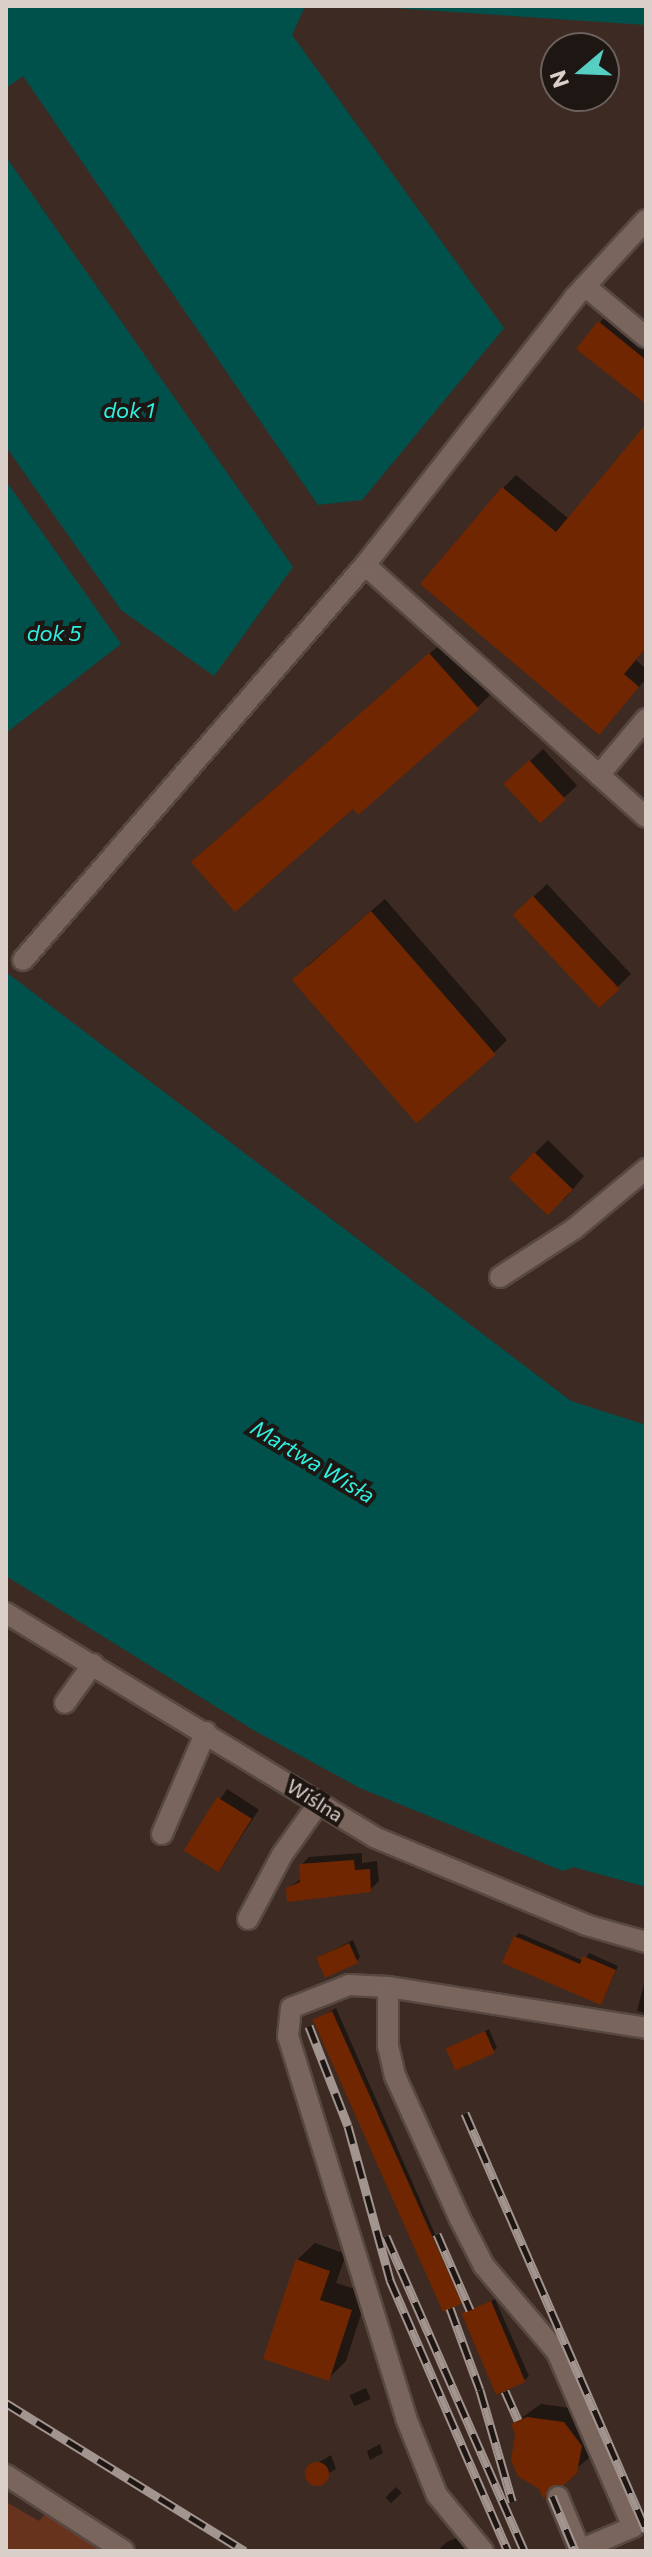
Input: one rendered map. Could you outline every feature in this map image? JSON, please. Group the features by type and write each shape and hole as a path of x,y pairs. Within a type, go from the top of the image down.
{"street":[{"path":"23,960 365,565 585,286 646,220"},
{"path":"585,286 646,337"},
{"path":"365,565 646,817"},
{"path":"599,775 646,719"},
{"path":"500,1277 574,1229 646,1169"},
{"name":"Wiślna","path":"6,1613 319,1803 426,1862 586,1925 646,1942"},
{"path":"65,1703 93,1664"},
{"path":"162,1834 206,1732"},
{"path":"248,1919 282,1855 319,1803"},
{"path":"483,2551 437,2495 406,2418 288,2036 291,2008 349,1985 388,1987 646,2028"},
{"path":"388,1987 388,2045 395,2076 447,2191 484,2266 557,2352 633,2527 580,2550 558,2497"},
{"path":"6,2475 124,2551"}],"shaded area":[{"path":"6,2502 39,2521 45,2514 106,2551 6,2551"}],"water":[{"path":"6,6 305,6 292,35 504,328 362,500 318,505 23,76 6,88"},
{"path":"364,6 646,6 646,25"},
{"name":"dok 1","path":"6,157 293,567 214,676 121,610 6,447"},
{"name":"dok 5","path":"6,481 121,644 6,733"},
{"name":"Martwa Wisła","path":"6,972 571,1401 646,1425 646,1887 573,1867 563,1871 360,1788 255,1731 6,1576"}],"building":[{"path":"598,321 646,360 646,404 576,349"},
{"path":"646,424 646,648 624,674 639,687 599,735 420,584 502,487 556,532"},
{"path":"429,653 479,709 358,815 353,809 235,912 191,862"},
{"path":"529,760 566,799 540,823 503,784"},
{"path":"533,896 620,989 599,1008 513,915"},
{"path":"371,911 496,1054 416,1123 292,980"},
{"path":"534,1152 573,1190 548,1215 509,1178"},
{"path":"217,1797 252,1819 218,1872 184,1850"},
{"path":"354,1860 355,1870 370,1869 371,1892 287,1902 286,1888 300,1882 299,1864"},
{"path":"514,1936 580,1964 583,1956 616,1970 601,2005 502,1963"},
{"path":"349,1943 358,1963 325,1978 316,1958"},
{"path":"332,2011 462,2303 443,2312 313,2020"},
{"path":"485,2031 495,2053 455,2070 446,2048"},
{"path":"296,2259 330,2271 320,2300 352,2310 329,2381 263,2359"},
{"path":"491,2301 525,2382 496,2395 462,2314"},
{"path":"527,2417 564,2422 582,2446 577,2473 563,2486 548,2489 544,2500 539,2489 518,2476 511,2461 515,2434 511,2424"},
{"path":"317,2462 326,2465 329,2474 326,2483 317,2486 308,2483 305,2474 308,2465"}],"railway":[{"path":"309,2026 348,2126 390,2280 508,2551"},
{"path":"465,2113 646,2530"},
{"path":"437,2234 470,2310"},
{"path":"386,2236 524,2551"},
{"path":"450,2308 480,2390 512,2501"},
{"path":"505,2391 518,2420"},
{"path":"6,2403 245,2551"},
{"path":"552,2496 575,2551"}]}
